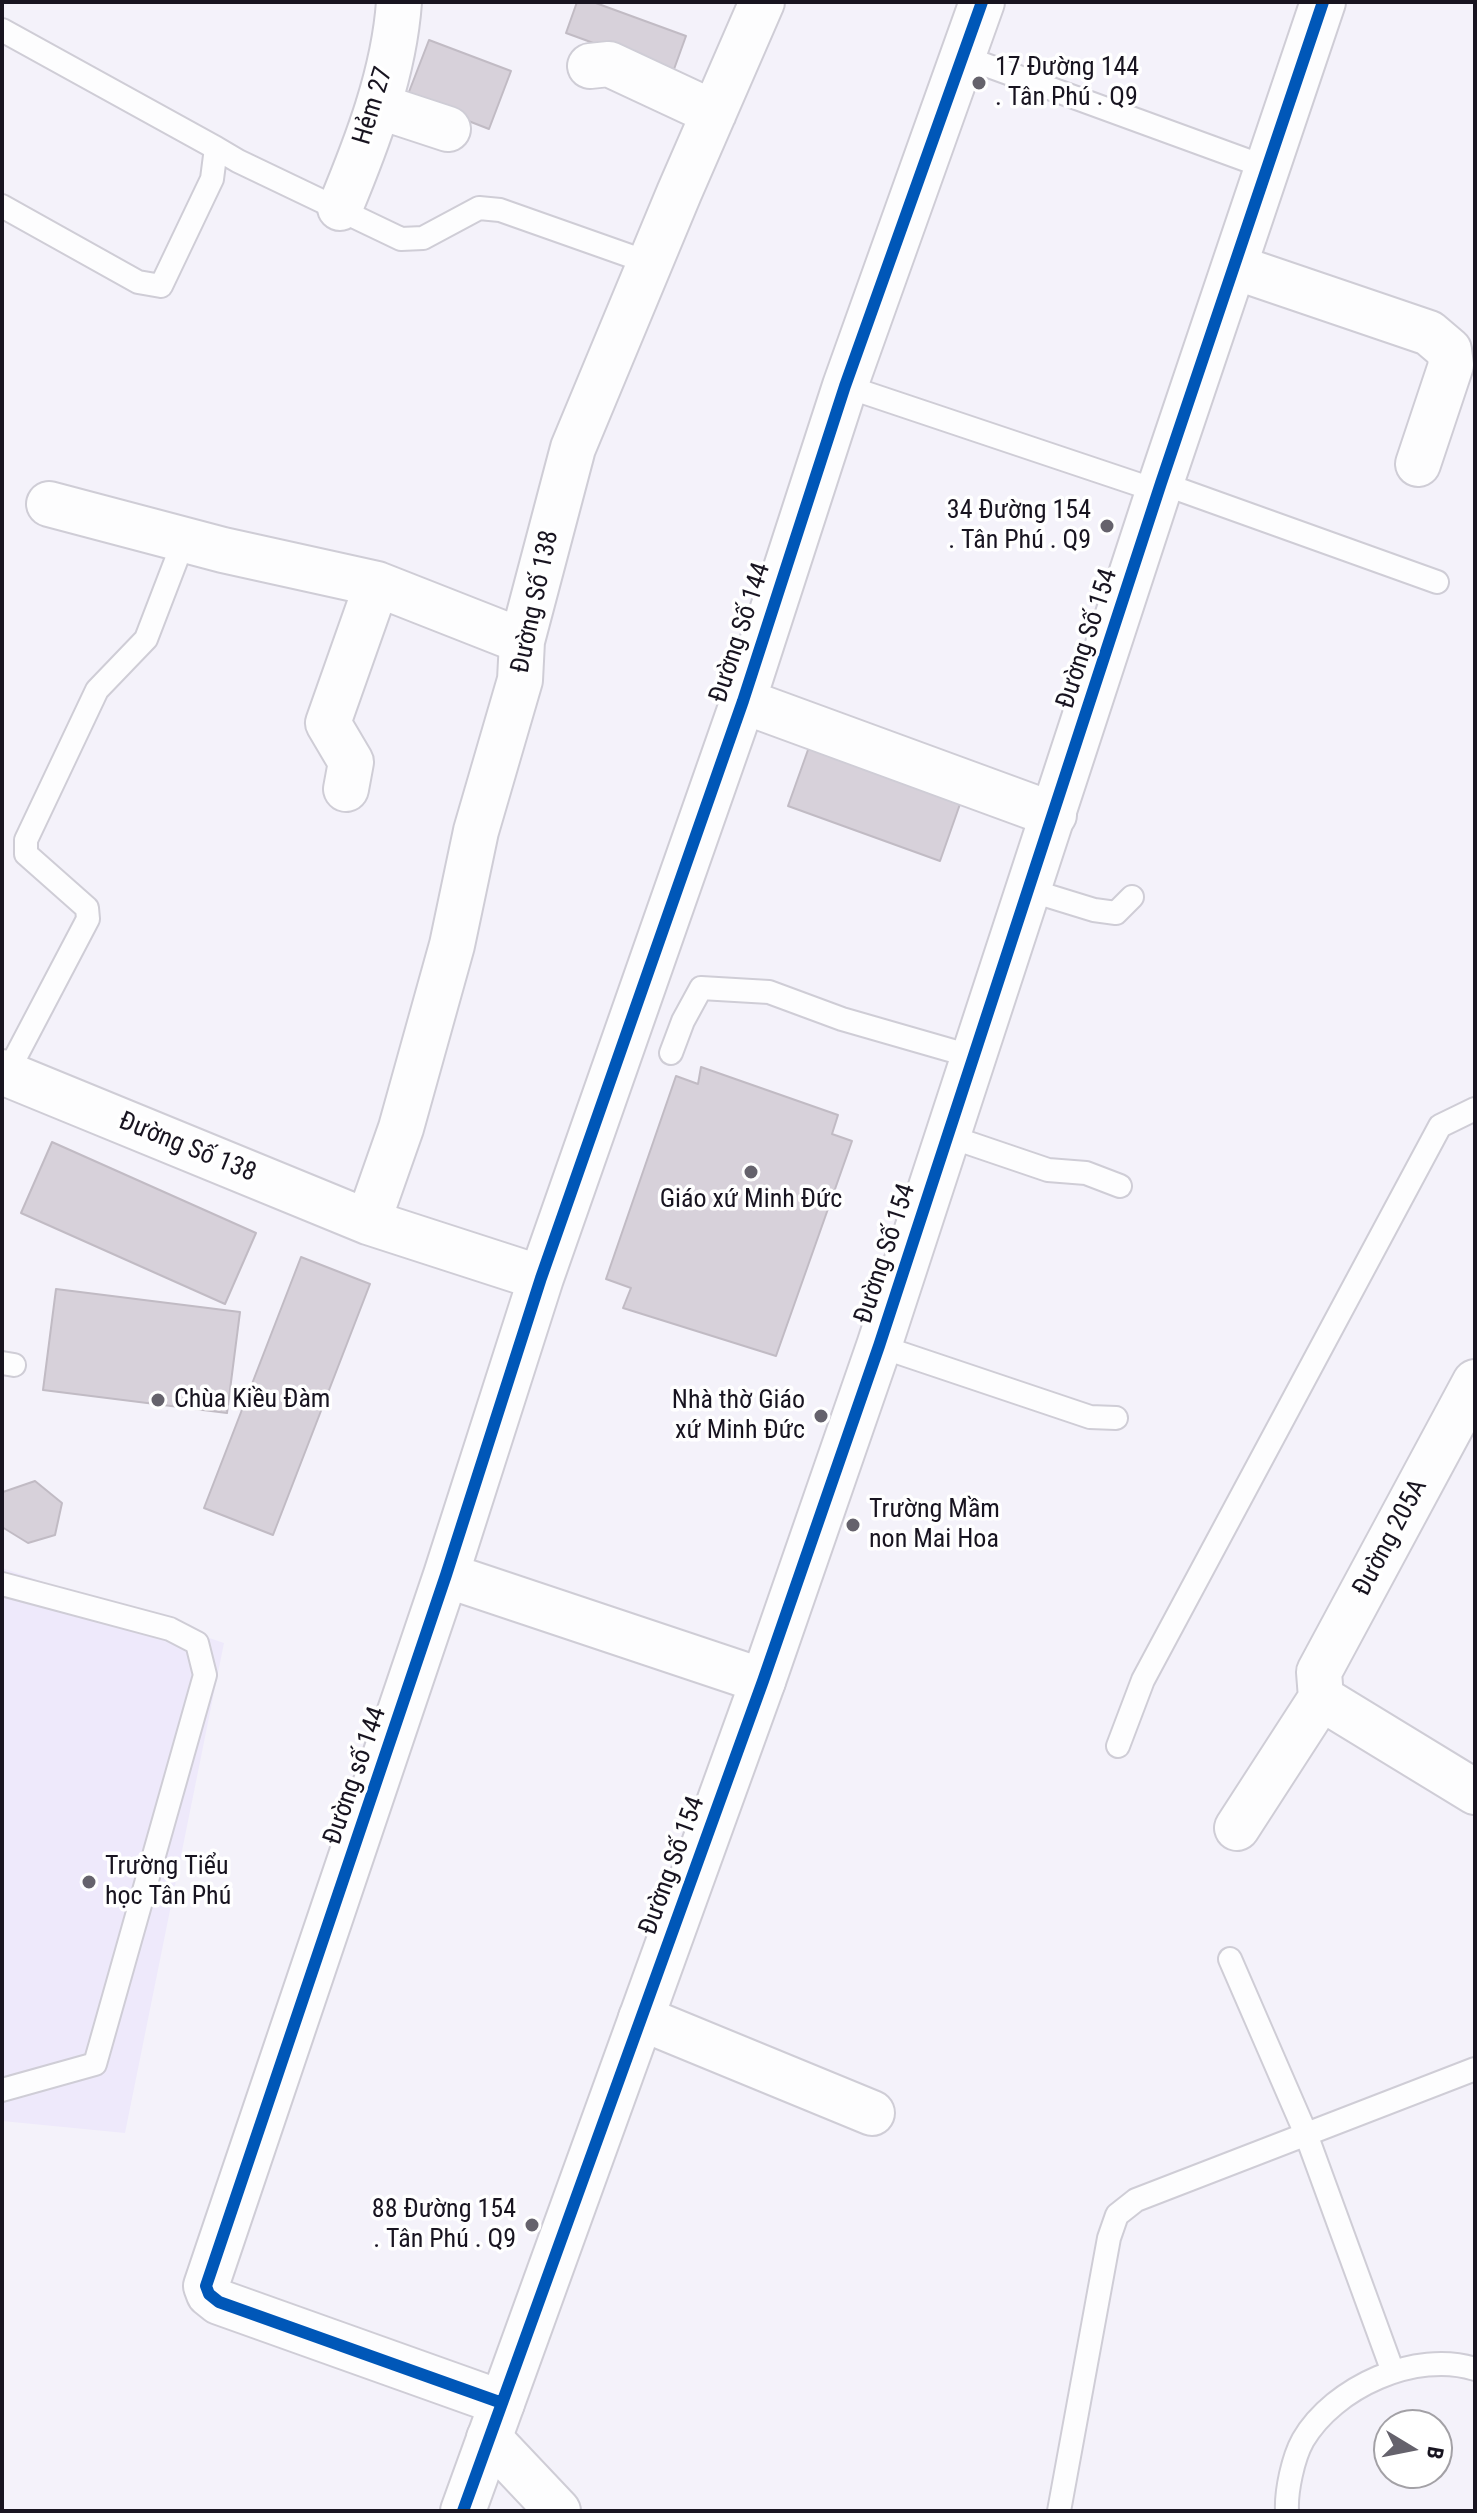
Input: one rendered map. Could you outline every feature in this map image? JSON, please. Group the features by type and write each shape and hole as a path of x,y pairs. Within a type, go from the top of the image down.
{"street":[{"name":"Hẻm 27","path":"340,208 378,106 399,2"},
{"name":"Đường Số 138","path":"368,1222 401,1128 452,945 476,831 520,680 522,641 573,448 762,2"},
{"name":"Đường Số 144","path":"541,1278 743,701 845,386 982,2"},
{"name":"Đường Số 154","path":"463,2511 763,1681 879,1346 1160,487 1323,2"},
{"path":"590,66 609,64 714,113"},
{"path":"378,106 448,129"},
{"path":"1235,267 1429,333 1449,350 1451,365 1418,464"},
{"path":"49,504 184,540 377,584 522,641"},
{"path":"346,789 351,762 328,723 377,584"},
{"path":"743,701 1054,815"},
{"name":"Đường Số 138","path":"3,1076 368,1222 541,1278"},
{"name":"Đường số 144","path":"496,2420 219,2302 209,2294 206,2286 446,1575 541,1278"},
{"name":"Đường 205A","path":"1321,1698 1319,1672 1475,1382"},
{"path":"446,1575 763,1681"},
{"path":"1237,1828 1321,1698 1475,1792"},
{"path":"641,2018 872,2113"},
{"path":"496,2420 558,2511"}],"lane":[{"path":"2,30 238,161 401,239 423,238 479,208 500,210 650,263"},
{"path":"964,57 1268,168"},
{"path":"2,206 138,282 161,286 212,179 216,148"},
{"path":"845,386 1160,487 1437,582"},
{"path":"3,1076 88,919 87,908 26,854 26,840 97,690 146,639 184,540"},
{"path":"1029,890 1094,910 1116,913 1132,897"},
{"path":"671,1053 683,1021 701,988 729,988 769,992 842,1019 974,1057"},
{"path":"1118,1746 1143,1680 1440,1126 1475,1109"},
{"path":"948,1136 1048,1170 1086,1173 1120,1186"},
{"path":"879,1346 1090,1417 1116,1418"},
{"path":"2,1584 170,1629 197,1643 205,1675 95,2064 2,2090"},
{"path":"1230,1959 1306,2134 1393,2372"},
{"path":"1059,2511 1109,2238 1117,2215 1136,2200 1475,2069"},
{"path":"1287,2511 1286,2493 1303,2440 1330,2408 1374,2379 1413,2365 1462,2365 1475,2369"}],"shaded area":[{"name":"Trường Tiểu học Tân Phú","path":"2,1568 224,1643 125,2133 2,2121"}],"building":[{"path":"577,2 593,2 686,36 673,72 566,33"},
{"path":"429,40 511,71 489,129 407,97"},
{"path":"814,733 966,787 940,861 788,806"},
{"path":"701,1067 838,1115 832,1134 852,1141 776,1356 623,1308 631,1288 606,1279 676,1076 698,1084"},
{"path":"52,1142 256,1233 225,1304 21,1213"},
{"path":"301,1257 370,1284 273,1535 204,1508"},
{"name":"Chùa Kiều Đàm","path":"56,1289 240,1312 227,1413 43,1390"},
{"path":"35,1481 62,1503 55,1535 28,1543 2,1527 3,1492"}],"cycle path":[{"path":"502,2403 219,2302 209,2294 206,2286 446,1575 541,1278 743,701 845,386 982,2"},
{"path":"463,2511 763,1681 879,1346 1161,483 1323,2"}],"place":[{"name":"17 Đường 144 . Tân Phú . Q9","path":"979,83"},
{"name":"34 Đường 154 . Tân Phú . Q9","path":"1107,526"},
{"name":"Giáo xứ Minh Đức","path":"751,1172"},
{"name":"Chùa Kiều Đàm","path":"158,1400"},
{"name":"Nhà thờ Giáo xứ Minh Đức","path":"821,1416"},
{"name":"Trường Mầm non Mai Hoa","path":"853,1525"},
{"name":"Trường Tiểu học Tân Phú","path":"89,1882"},
{"name":"88 Đường 154 . Tân Phú . Q9","path":"532,2225"}]}
